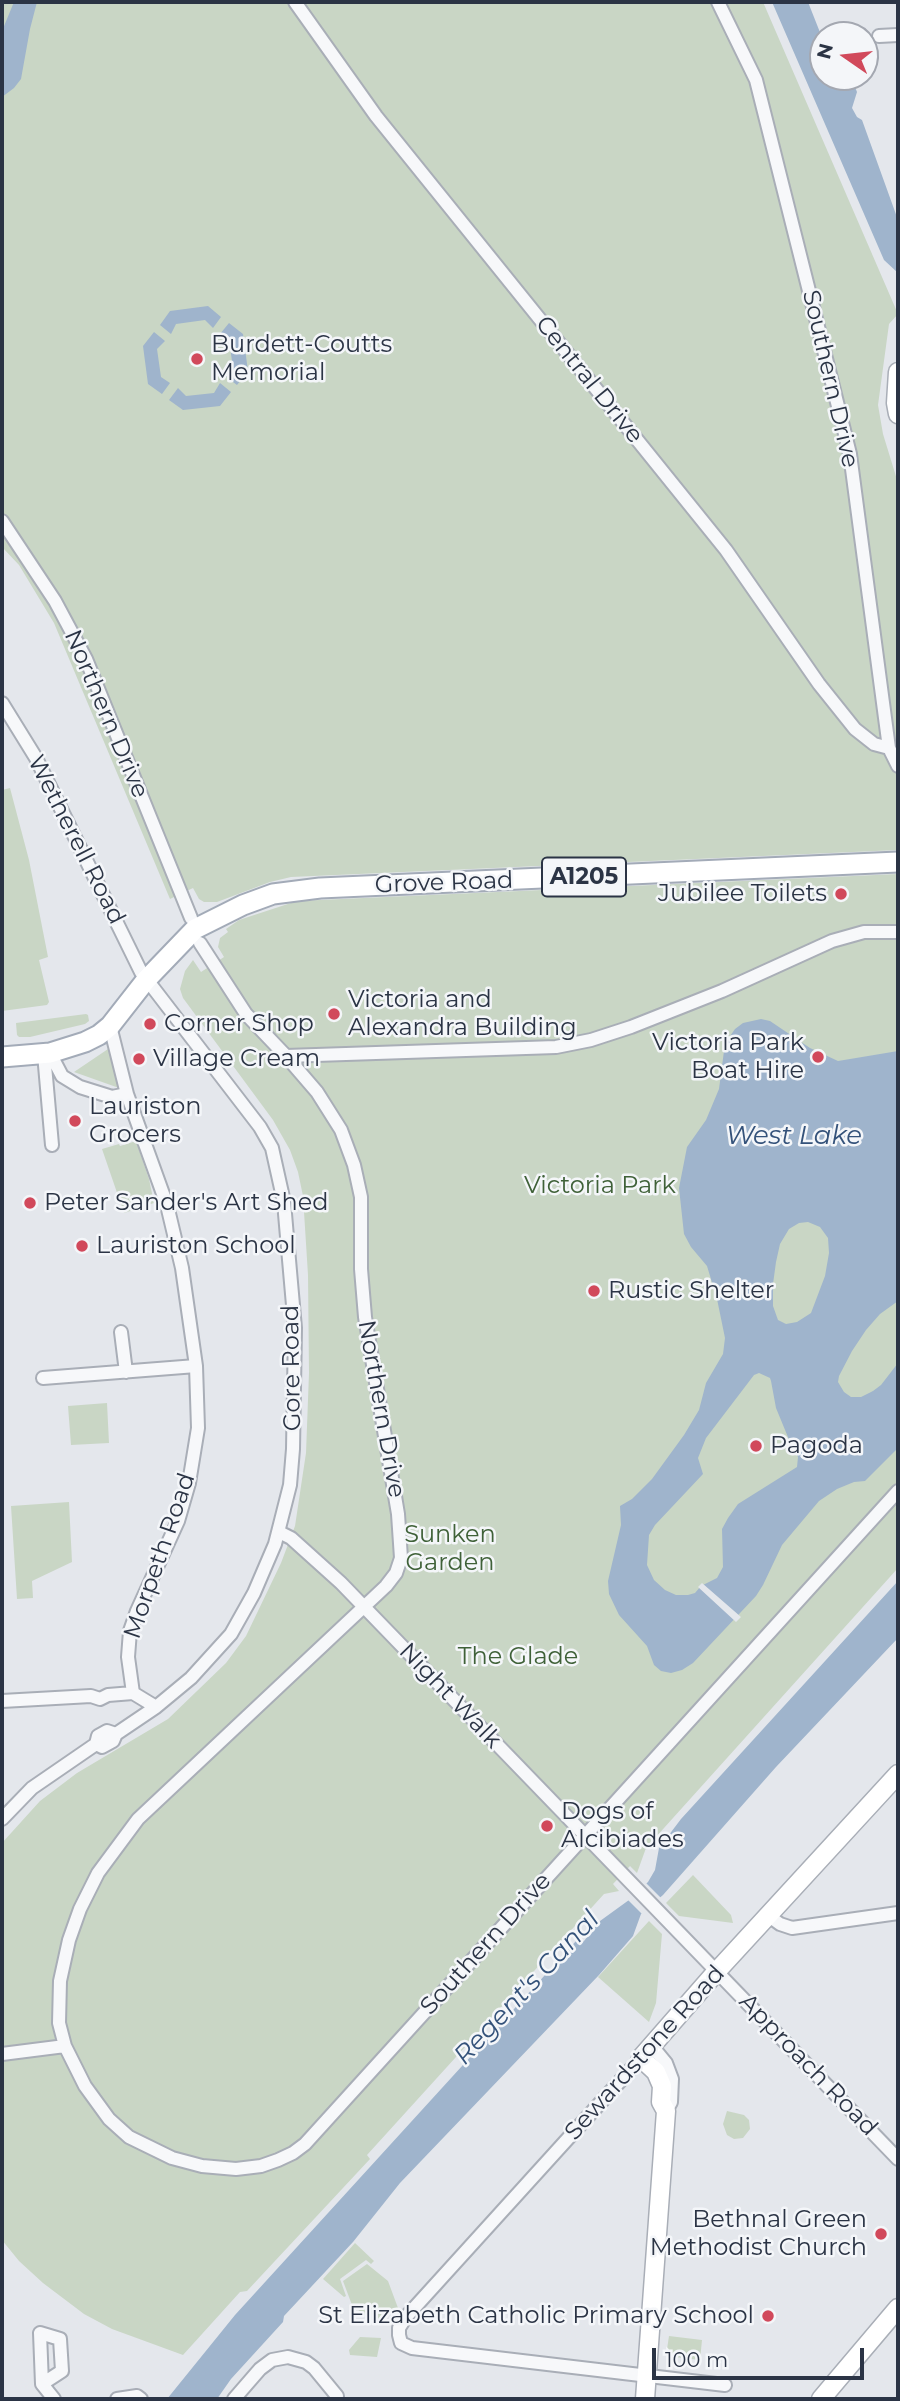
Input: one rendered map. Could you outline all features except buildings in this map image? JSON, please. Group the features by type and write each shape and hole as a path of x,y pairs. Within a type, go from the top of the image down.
{"main road":[{"path":"898,372 898,414"},
{"name":"Grove Road","path":"146,980 195,929 243,905 273,894 898,862"},
{"name":"A1205","path":"2,1057 47,1053 85,1042 110,1026 146,980"},
{"name":"Sewardstone Road","path":"647,2052 717,1971 898,1774"},
{"path":"645,2399 666,2111 661,2102 662,2086 647,2052"},
{"path":"821,2399 898,2308"}],"street":[{"name":"Central Drive","path":"295,2 376,116 726,550 819,684 855,729 874,744 890,748"},
{"name":"Southern Drive","path":"718,2 756,80 850,454 890,748 898,766"},
{"path":"879,37 898,35"},
{"name":"Northern Drive","path":"2,521 55,601 86,659 191,918"},
{"name":"Wetherell Road","path":"2,703 36,758 146,980"},
{"path":"286,1056 556,1047 591,1040 739,984 832,941 864,932 898,932"},
{"name":"Northern Drive","path":"65,2046 59,2023 62,1966 80,1909 109,1857 138,1819 392,1579 401,1558 398,1514 365,1317 361,1269 361,1197 354,1165 341,1130 317,1092 246,1014 200,943"},
{"name":"Gore Road","path":"2,1819 32,1788 96,1744 102,1747 113,1741 116,1734 156,1707 191,1678 231,1634 254,1593 279,1532 290,1485 295,1328 284,1202 272,1148 260,1127 146,980"},
{"name":"Morpeth Road","path":"110,1026 127,1094 167,1205 182,1268 196,1366 198,1427 189,1483 178,1521 136,1611 130,1631 128,1657 133,1693"},
{"path":"47,1053 68,1081 112,1097 127,1094"},
{"path":"47,1053 52,1145"},
{"path":"121,1332 126,1372"},
{"path":"43,1378 196,1366"},
{"name":"Southern Drive","path":"65,2046 85,2086 118,2128 141,2144 172,2158 218,2168 247,2168 278,2160 299,2148 325,2123 898,1492"},
{"name":"Night Walk","path":"279,1532 291,1538 364,1607 670,1925"},
{"path":"2,1701 91,1696 100,1692 108,1695 133,1693 156,1707"},
{"path":"769,1916 792,1928 898,1913"},
{"name":"Approach Road","path":"670,1925 898,2159"},
{"path":"2,2054 65,2046"},
{"name":"Sewardstone Road","path":"647,2052 406,2317 399,2328 401,2343 412,2348 647,2376"},
{"path":"234,2399 260,2369 272,2360 288,2357 306,2362 314,2368 337,2396"},
{"path":"647,2376 725,2385"},
{"path":"42,2384 54,2399"},
{"path":"117,2399 137,2396 141,2399"}],"green space":[{"path":"2,2 763,2 898,314 889,324 878,405 883,434 898,483 898,850 291,877 217,902 204,902 193,888 170,899 54,623 19,565 2,547"},
{"path":"10,788 29,860 48,957 39,960 49,1002 47,1005 2,1011 2,790"},
{"name":"Victoria Park","path":"898,874 898,1568 646,1848 637,1873 630,1866 613,1884 619,1891 604,1894 367,2155 370,2159 247,2291 240,2292 183,2355 112,2329 84,2314 43,2283 19,2261 2,2240 2,1843 40,1801 77,1773 168,1719 226,1663 246,1636 281,1563 295,1526 306,1453 309,1373 308,1275 303,1196 298,1172 290,1150 273,1120 183,998 180,989 185,971 193,960 201,972 224,957 218,947 220,938 228,932 226,929 239,920 297,901"},
{"path":"86,1014 89,1021 85,1024 30,1037 17,1035 16,1023"},
{"path":"111,1047 119,1088 74,1072"},
{"path":"136,1141 154,1203 124,1213 102,1149"},
{"path":"107,1403 109,1443 71,1445 68,1406"},
{"path":"69,1502 72,1562 32,1581 33,1598 17,1599 11,1506"},
{"path":"693,1875 731,1915 733,1923 679,1916 666,1903"},
{"path":"649,1921 662,1934 656,2003 649,2022 598,1977"},
{"path":"727,2111 744,2115 749,2120 750,2129 743,2138 734,2139 727,2135 723,2124"},
{"path":"355,2243 374,2261 371,2264 366,2260 340,2279 346,2296 344,2297 323,2279"},
{"path":"367,2264 388,2281 398,2308 375,2323 352,2305 343,2281"},
{"path":"669,2336 702,2340 700,2360 666,2356"},
{"path":"360,2337 381,2338 377,2357 350,2355 349,2350"}],"water":[{"path":"14,2 37,2 21,79 2,97 2,31"},
{"path":"772,2 808,2 816,21 809,21 809,87"},
{"path":"811,91 857,91 852,108 862,120 898,220 898,273 884,260"},
{"path":"208,306 221,317 213,328 205,320 176,324 171,334 160,325 170,311"},
{"path":"229,323 243,334 248,371 237,385 225,376 233,368 229,340 220,334"},
{"path":"154,332 165,341 157,349 161,377 170,383 162,394 148,384 143,346"},
{"path":"220,383 231,392 220,406 183,410 169,400 178,388 186,396 214,393"},
{"name":"West Lake","path":"761,1019 770,1021 810,1048 838,1061 898,1051 898,1301 880,1314 866,1330 852,1351 838,1382 851,1397 861,1397 881,1385 898,1363 898,1448 865,1481 837,1489 819,1501 782,1545 756,1596 693,1663 671,1673 661,1671 654,1665 647,1646 619,1615 609,1594 608,1581 621,1525 620,1506 632,1499 652,1479 684,1435 699,1410 706,1383 723,1354 725,1338 717,1299 707,1266 684,1234 679,1188 687,1147 706,1120 719,1089 728,1039 743,1023","holes":["808,1222 820,1227 828,1238 829,1253 825,1276 811,1313 797,1322 786,1324 778,1320 773,1306 776,1262 780,1244 789,1229 799,1223","759,1373 770,1378 776,1408 798,1457 797,1467 738,1504 722,1529 723,1567 717,1578 701,1586 695,1593 676,1595 654,1580 647,1565 649,1535 655,1525 703,1474 698,1458 706,1438 754,1375"]},
{"path":"898,1581 898,1638 776,1767 663,1895 641,1914 633,1936 599,1975 400,2183 353,2242 284,2316 283,2322 231,2379 217,2399 167,2399 235,2315 576,1941 584,1941 600,1921 648,1882 655,1870 659,1848 681,1819"}],"pier":[{"path":"702,1583 741,1617 736,1622 698,1587"},
{"path":"644,1881 662,1899 644,1916 626,1898"}],"place":[{"name":"Burdett-Coutts Memorial","path":"197,359"},
{"name":"Jubilee Toilets","path":"841,894"},
{"name":"Victoria and Alexandra Building","path":"334,1014"},
{"name":"Corner Shop","path":"150,1024"},
{"name":"Victoria Park Boat Hire","path":"818,1057"},
{"name":"Village Cream","path":"139,1059"},
{"name":"Lauriston Grocers","path":"75,1121"},
{"name":"Peter Sander's Art Shed","path":"30,1203"},
{"name":"Lauriston School","path":"82,1246"},
{"name":"Rustic Shelter","path":"594,1291"},
{"name":"Pagoda","path":"756,1446"},
{"name":"Dogs of Alcibiades","path":"547,1826"},
{"name":"Bethnal Green Methodist Church","path":"881,2234"},
{"name":"St Elizabeth Catholic Primary School","path":"768,2316"}],"park label":[{"name":"Sunken Garden","path":"450,1549"},
{"name":"The Glade","path":"518,1657"}],"water label":[{"name":"Regent's Canal","path":"527,1988"}]}
